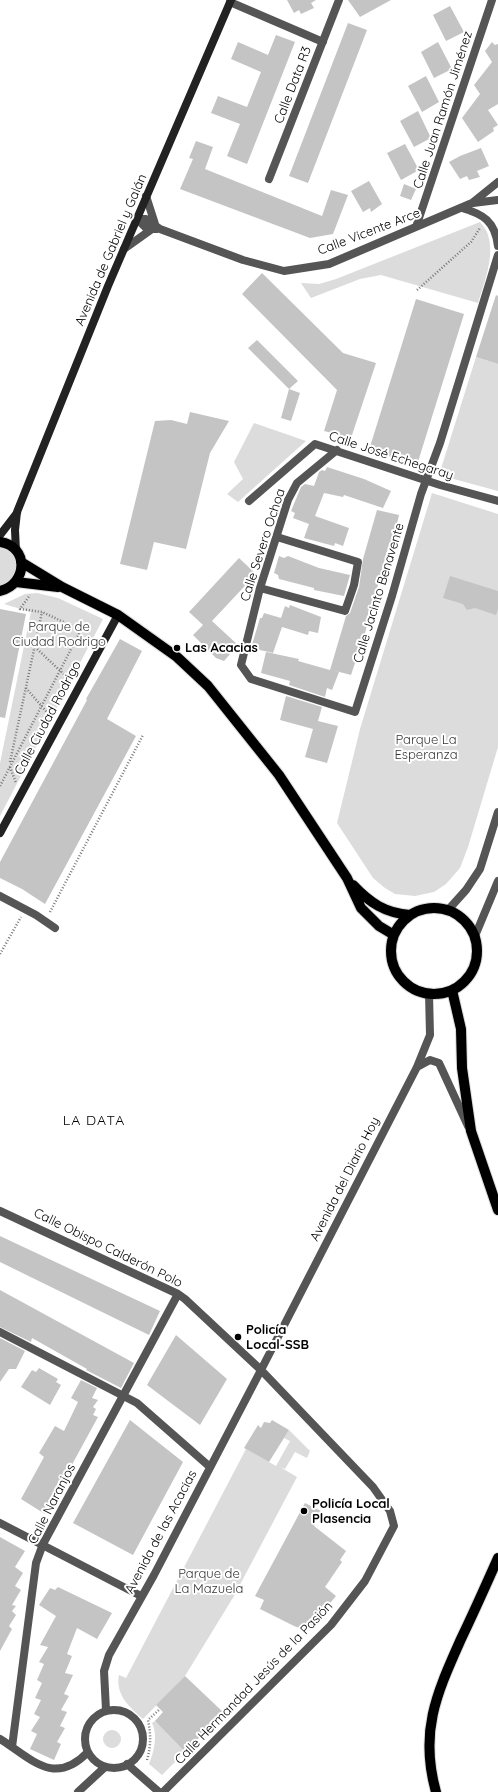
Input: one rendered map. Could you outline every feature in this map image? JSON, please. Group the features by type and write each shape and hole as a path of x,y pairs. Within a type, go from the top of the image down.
{"main road":[{"path":"0,542 10,545 16,551 21,562 22,569 16,582 10,587 0,591"},
{"path":"21,562 62,587 118,615 171,653 208,686 279,775 347,878 361,908 379,926 394,935"},
{"path":"16,582 62,587"},
{"path":"347,878 375,906 394,914 410,915"},
{"path":"435,908 448,910 460,916 469,925 475,936 477,949 476,961 471,973 463,983 452,990 441,993 429,993 416,990 405,983 397,973 392,961 391,948 394,935 400,924 410,915 422,910 435,908"},
{"path":"452,990 461,1029 462,1068 470,1131 498,1210"},
{"path":"436,1792 429,1759 429,1736 432,1714 440,1687 498,1558"}],"street":[{"name":"Calle Data R3","path":"269,179 339,0"},
{"name":"Calle Juan Ramón Jiménez","path":"416,227 492,0"},
{"path":"230,1 323,42"},
{"name":"Avenida de Gabriel y Galán","path":"0,534 17,512 146,196 230,1"},
{"path":"472,203 498,182"},
{"path":"124,249 156,228 146,196"},
{"path":"472,203 498,200"},
{"name":"Calle Vicente Arce","path":"137,219 144,227 156,228 243,260 284,270 329,264 472,203"},
{"path":"462,208 479,212 488,220 498,246"},
{"name":"Calle Jacinto Benavente","path":"241,665 251,679 355,712 426,480 498,255"},
{"name":"Calle José Echegaray","path":"249,501 315,444 426,480 498,501"},
{"name":"Calle Severo Ochoa","path":"241,665 260,588 288,500 297,483 337,450"},
{"name":"Avenida de Gabriel y Galán","path":"16,551 15,530 17,512"},
{"path":"260,588 345,611 354,585 358,562 277,537"},
{"name":"Calle Ciudad Rodrigo","path":"0,833 118,615"},
{"path":"448,910 466,890 480,869 498,812"},
{"path":"475,936 498,881"},
{"path":"0,896 25,909 55,928"},
{"name":"Avenida del Diario Hoy","path":"261,1370 417,1067 430,1035 429,993"},
{"path":"417,1067 430,1060 439,1063 470,1131"},
{"name":"Calle Obispo Calderón Polo","path":"0,1211 178,1294 261,1370 373,1487 390,1511 394,1526"},
{"name":"Calle Naranjos","path":"12,1747 36,1563 43,1544 178,1294"},
{"path":"0,1332 137,1404 210,1467"},
{"name":"Avenida de las Acacias","path":"106,1710 104,1671 109,1655 261,1370"},
{"path":"0,1523 141,1596"},
{"name":"Calle Hermandad Jesús de la Pasión","path":"163,1792 331,1625 364,1580 394,1526"},
{"path":"115,1709 128,1713 138,1722 142,1730 142,1748 137,1756 128,1764 114,1768 105,1767 92,1758 88,1752 85,1740 87,1727 95,1716 106,1710 115,1709"},
{"path":"0,1739 44,1768 61,1770 79,1761 88,1752"},
{"path":"128,1764 159,1792"},
{"path":"78,1792 105,1767"}],"path":[{"path":"417,290 472,242 480,230 480,222"},
{"path":"0,786 80,630 42,612 20,609 31,594"},
{"path":"17,784 9,766 42,612"},
{"path":"35,647 70,681"},
{"path":"26,688 51,718"},
{"path":"45,921 143,735"},
{"path":"0,954 25,909"},
{"path":"147,1760 151,1740 148,1720 160,1709"}],"green space":[{"path":"480,222 487,233 490,243 490,252 486,278 478,303 381,275 360,279 311,298 301,283 319,284 336,279"},
{"path":"476,357 498,364 498,491 439,475"},
{"path":"254,423 306,441 238,502 227,494 243,479 234,462"},
{"name":"Parque La Esperanza","path":"432,493 498,514 498,747 468,847 460,868 446,884 434,892 415,896 395,894 373,878 337,823 360,729"},
{"path":"0,546 13,553 17,561 18,569 15,575 7,583 0,585"},
{"name":"Parque de Ciudad Rodrigo","path":"37,593 58,598 103,619 0,816 0,763 31,612 4,604 25,594"},
{"name":"Parque de La Mazuela","path":"289,1430 310,1451 307,1458 295,1452 285,1469 280,1467 297,1477 234,1596 185,1676 143,1719 124,1700 119,1688 119,1675 126,1678 246,1449 276,1466 290,1441 284,1438"},
{"path":"155,1721 185,1752 162,1775 149,1764 155,1744 155,1733 152,1723"},
{"path":"108,1730 116,1730 121,1735 119,1746 116,1748 108,1748 103,1743 103,1735"}],"building":[{"path":"287,0 316,0 311,3 314,8 301,14 299,10 294,13"},
{"path":"348,0 391,0 360,17"},
{"path":"450,6 464,32 446,41 433,15"},
{"path":"348,23 367,30 308,183 289,176"},
{"path":"276,35 295,42 247,164 227,156 240,124 211,113 218,96 247,107 261,72 231,59 238,42 268,55"},
{"path":"438,42 452,69 434,78 421,52"},
{"path":"492,42 495,45 498,44 498,104 488,110 498,125 493,128 494,131 478,142 462,118 480,94 474,85 492,62 485,51"},
{"path":"426,76 439,102 422,112 408,86"},
{"path":"418,111 431,138 414,147 400,121"},
{"path":"196,141 213,147 205,169 322,216 331,190 348,195 333,234 310,238 180,189 193,159 189,158"},
{"path":"405,144 419,170 401,180 387,153"},
{"path":"481,148 489,166 477,171 480,177 469,180 467,176 460,179 449,162"},
{"path":"369,181 382,204 371,212 370,208 363,212 351,191"},
{"path":"404,184 416,189 411,200 400,196"},
{"path":"262,273 343,353 376,363 351,438 324,431 337,390 242,294"},
{"path":"496,295 498,296 498,364 476,357"},
{"path":"416,299 464,314 417,465 369,450"},
{"path":"257,340 298,381 289,389 248,348"},
{"path":"289,389 300,393 291,421 281,418"},
{"path":"190,412 229,421 210,453 186,549 154,542 147,570 120,564 155,421 171,420 187,424"},
{"path":"327,467 364,479 391,491 383,508 344,495 343,497 324,493 315,516 349,528 343,546 335,543 334,546 304,538 309,524 293,518 295,513 291,511 301,487 305,484 314,486 319,472 322,470 325,471"},
{"path":"377,510 399,515 392,545 389,544 365,633 351,675 332,670 339,672 332,690 327,688 325,697 289,685 290,681 261,673 266,652 299,659 298,661 330,670 346,616 350,613 359,587 363,559"},
{"path":"279,556 284,558 288,556 319,568 350,575 344,596 314,590 314,588 279,579 278,575 274,573"},
{"path":"239,558 256,574 212,621 238,645 224,661 216,658 193,635 203,625 189,612"},
{"path":"450,576 498,591 498,609 496,615 475,608 467,610 463,604 443,598"},
{"path":"290,605 321,617 318,633 309,631 308,635 282,627 273,653 251,648 260,618 262,618 264,613 281,618 285,606 289,608"},
{"path":"0,609 26,614 5,718 0,717"},
{"path":"120,639 142,651 107,719 136,736 45,904 22,889 0,878 0,862 87,700 86,699"},
{"path":"286,696 322,707 318,721 338,726 327,763 305,757 313,729 280,720"},
{"path":"0,1236 160,1311 149,1335 0,1262"},
{"path":"0,1290 134,1363 121,1388 86,1370 87,1369 32,1338 31,1342 0,1327"},
{"path":"176,1335 227,1379 200,1425 147,1385"},
{"path":"0,1338 25,1351 16,1369 9,1369 0,1382"},
{"path":"39,1368 58,1379 56,1382 61,1385 50,1405 21,1387 32,1370 36,1372"},
{"path":"81,1380 97,1388 92,1398 98,1400 93,1407 96,1409 93,1415 98,1417 45,1514 21,1499 44,1457 39,1453 55,1426 64,1431 78,1402 71,1398"},
{"path":"130,1420 183,1462 133,1555 73,1523"},
{"path":"272,1420 289,1430 269,1462 244,1448 258,1425 261,1428 264,1422 270,1423"},
{"path":"305,1503 321,1511 314,1526 346,1551 340,1560 342,1562 325,1587 336,1596 307,1631 260,1609 264,1600 255,1596"},
{"path":"0,1537 25,1551 15,1567 23,1573 15,1586 21,1590 12,1605 16,1606 12,1611 16,1615 9,1626 12,1629 0,1651"},
{"path":"58,1587 112,1613 97,1639 77,1628 67,1654 72,1656 65,1673 73,1675 64,1694 69,1696 61,1710 67,1712 60,1726 65,1728 57,1742 61,1744 54,1760 30,1749 37,1734 31,1731 40,1717 34,1714 41,1700 35,1698 42,1683 37,1680 44,1664 39,1662 48,1647 40,1645 56,1616 39,1605 50,1588 55,1590"},
{"path":"185,1676 224,1713 185,1752 155,1721 163,1712 156,1705"}],"place":[{"name":"Las Acacias","path":"177,648"},
{"name":"Policía Local-SSB","path":"238,1337"},
{"name":"Policía Local Plasencia","path":"304,1511"}],"district":[{"name":"LA DATA","path":"94,1121"}]}
